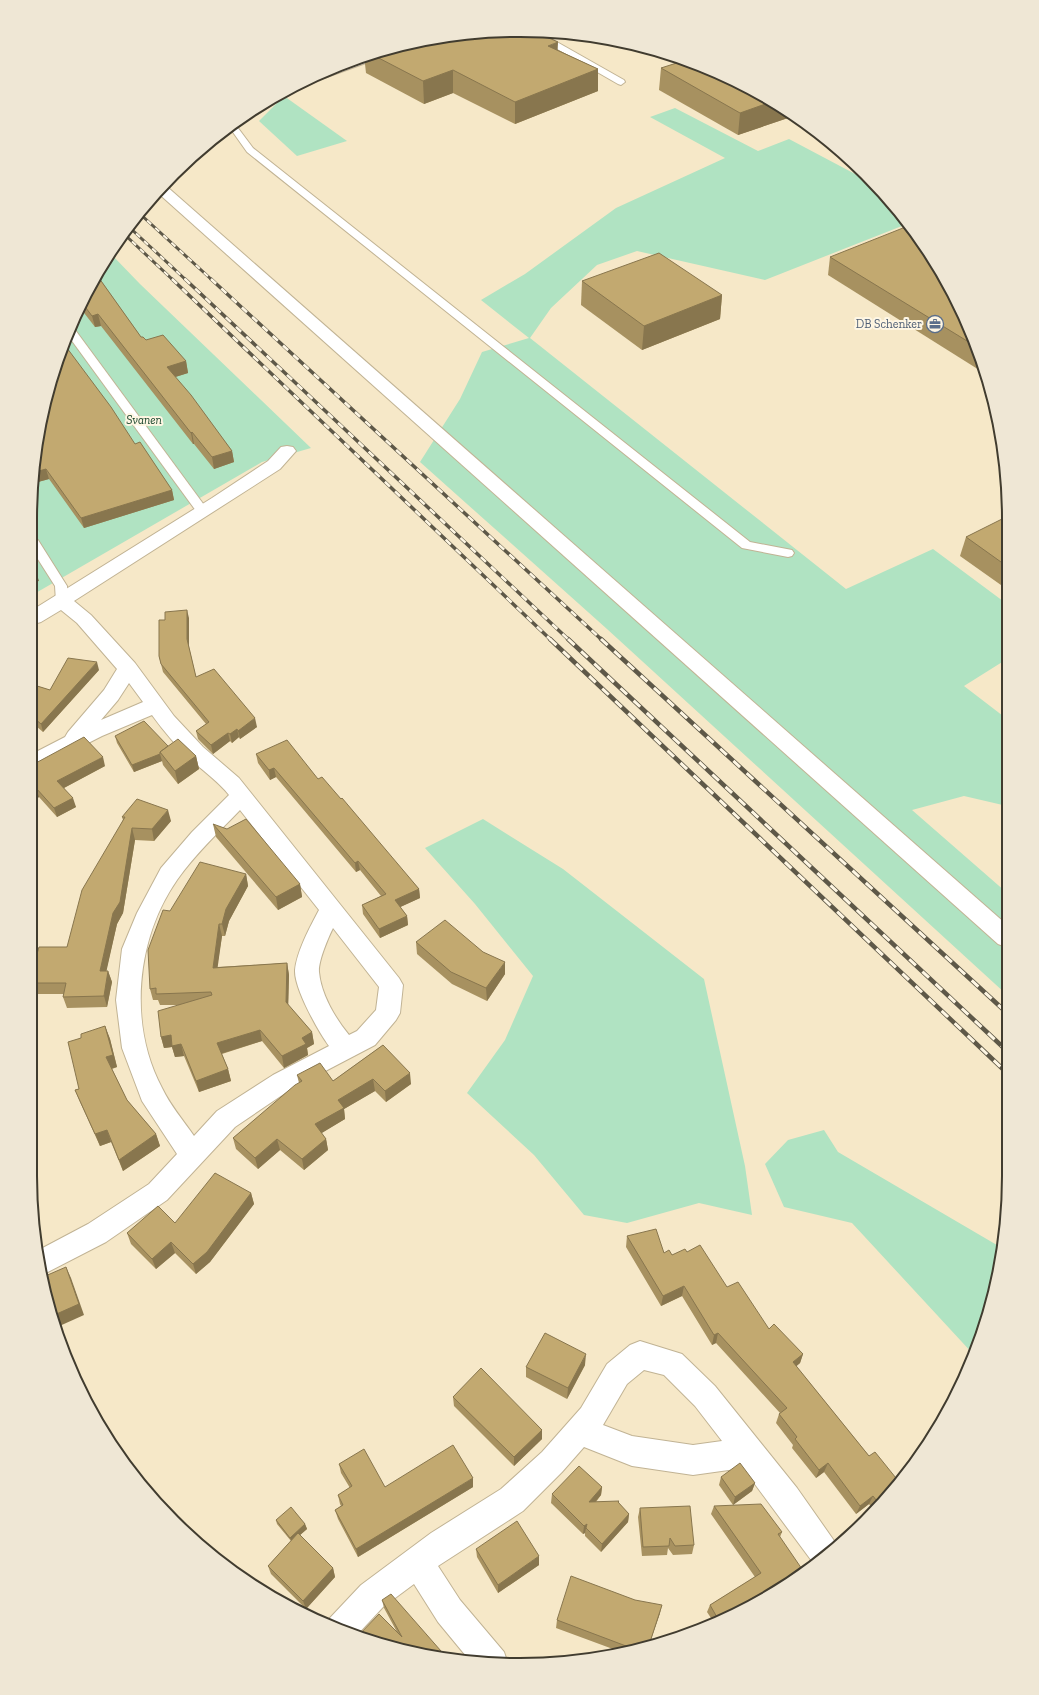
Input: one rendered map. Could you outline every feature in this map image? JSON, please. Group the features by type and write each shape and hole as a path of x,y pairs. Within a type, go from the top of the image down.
{"street":[{"path":"165,192 1002,934"},
{"path":"37,616 203,512 274,465 287,451"},
{"path":"45,1261 97,1233 158,1192 191,1154 226,1119 282,1082 366,1038 388,1013 391,985 230,783 171,727 128,668 84,619 62,601"},
{"path":"67,746 111,695 128,668"},
{"path":"37,761 95,731 155,705"},
{"path":"191,1154 151,1093 134,1048 128,1000 134,949 148,913 169,874 200,838 241,796"},
{"path":"331,908 315,941 307,971 315,1001 332,1032 345,1049"},
{"path":"345,1625 372,1596 442,1544 512,1500 552,1462 580,1431 591,1418 617,1374 640,1355 672,1364 705,1396 750,1452 823,1550"},
{"path":"580,1431 632,1451 693,1460 750,1452"},
{"path":"418,1562 448,1611 488,1657"}],"lane":[{"path":"543,38 621,82"},
{"path":"236,130 250,150 746,545 788,552"},
{"path":"74,336 203,512"},
{"path":"37,548 61,586 62,601"}],"green space":[{"path":"286,98 347,141 297,156 259,121 278,102"},
{"path":"675,108 758,151 789,139 859,176 882,201 902,226 765,280 637,251 597,265 551,308 530,338 846,589 933,549 1002,600 1002,662 964,686 1002,715 1002,805 964,796 912,810 1002,889 1002,990 607,629 420,462 460,399 482,352 529,338 481,300 525,274 616,208 725,158 650,117"},
{"name":"Svanen","path":"114,257 140,284 311,448 262,462 37,592 38,488 46,425 53,395 74,335 87,306"},
{"path":"483,819 563,869 704,979 745,1166 752,1215 699,1203 627,1223 584,1215 534,1155 467,1093 505,1040 533,976 475,904 425,848"},
{"path":"824,1130 838,1152 997,1245 986,1300 969,1350 852,1223 784,1207 765,1164 788,1140"}],"building":[{"path":"488,38 549,38 558,42 548,46 598,69 515,102 453,70 423,81 379,58 425,46 457,41"},
{"path":"676,63 733,87 765,104 740,113 661,68"},
{"path":"903,228 921,251 937,278 952,306 967,341 830,257"},
{"path":"659,253 722,295 644,326 582,281"},
{"path":"101,280 141,337 146,340 163,335 186,361 167,367 191,395 232,451 212,457 192,432 191,433 98,314 92,316 86,308"},
{"path":"68,350 111,407 135,444 140,442 172,490 81,518 46,469 40,471 46,425 53,395"},
{"path":"1002,519 1002,563 966,537"},
{"path":"187,610 187,639 196,677 214,669 255,718 238,731 237,729 230,734 228,733 211,745 196,731 209,722 161,664 159,656 159,620 165,620 165,612"},
{"path":"68,658 97,662 41,724 37,721 37,686 50,690"},
{"path":"144,721 168,746 160,752 160,754 132,765 115,736"},
{"path":"84,737 103,757 57,781 73,798 54,808 37,789 37,762"},
{"path":"178,739 196,756 175,771 160,752"},
{"path":"287,740 318,779 322,777 341,799 342,798 419,889 395,900 407,916 379,929 362,905 386,894 358,861 355,863 274,768 269,770 256,754"},
{"path":"137,799 168,810 152,829 132,828 120,902 113,913 100,971 108,971 104,996 63,997 66,983 37,983 37,954 39,947 67,947 82,890 125,817 122,817"},
{"path":"246,819 300,884 276,897 213,824 227,829"},
{"path":"200,862 246,874 226,909 222,924 219,924 213,968 287,963 286,1002 312,1032 302,1038 306,1044 282,1056 260,1030 217,1043 228,1069 196,1081 181,1044 172,1046 171,1035 161,1037 158,1011 212,995 211,992 156,994 156,988 150,989 148,950 163,910 170,911"},
{"path":"445,920 483,952 505,962 486,988 451,972 416,942"},
{"path":"105,1026 113,1055 106,1057 127,1100 156,1134 119,1160 107,1130 95,1134 75,1090 79,1089 68,1042 81,1038 81,1034"},
{"path":"383,1045 410,1073 385,1091 373,1079 338,1100 344,1108 315,1124 326,1139 302,1159 277,1139 255,1158 233,1138 295,1085 302,1081 297,1075 320,1063 333,1081"},
{"path":"215,1173 251,1193 207,1252 193,1264 171,1242 152,1259 127,1233 158,1206 175,1223"},
{"path":"656,1229 664,1253 669,1250 672,1255 685,1249 687,1252 700,1245 727,1287 738,1282 769,1329 774,1324 803,1354 793,1362 869,1456 875,1452 895,1477 876,1500 873,1496 860,1506 828,1463 819,1470 795,1439 797,1437 779,1414 787,1408 718,1333 714,1335 684,1286 663,1296 627,1236"},
{"path":"66,1267 79,1304 57,1314 47,1275"},
{"path":"545,1333 586,1354 568,1388 526,1367"},
{"path":"481,1368 542,1430 514,1457 453,1397"},
{"path":"453,1445 473,1478 356,1549 335,1510 343,1505 338,1495 352,1486 339,1464 364,1449 385,1487"},
{"path":"740,1463 755,1483 735,1497 721,1477"},
{"path":"579,1466 602,1487 589,1502 619,1501 618,1502 629,1514 602,1544 586,1528 587,1524 584,1526 552,1494"},
{"path":"761,1504 782,1532 778,1534 801,1567 788,1577 761,1593 716,1616 710,1605 761,1573 714,1506"},
{"path":"690,1506 694,1545 675,1546 670,1538 669,1546 643,1547 640,1508"},
{"path":"291,1507 305,1524 290,1538 276,1520"},
{"path":"517,1521 539,1556 498,1585 476,1549"},
{"path":"298,1533 333,1568 303,1601 268,1566"},
{"path":"571,1576 635,1600 662,1605 651,1640 626,1646 557,1620"},
{"path":"391,1594 441,1652 395,1642 362,1631 379,1614 402,1637 382,1600"}],"railway":[{"path":"144,217 212,280"},
{"path":"133,231 186,280"},
{"path":"128,238 173,280"},
{"path":"172,279 551,640"},
{"path":"185,279 569,640"},
{"path":"211,279 602,640"},
{"path":"550,639 1002,1068"},
{"path":"568,639 1002,1046"},
{"path":"601,639 1002,1008"}],"place":[{"name":"DB Schenker","path":"935,324"}]}
